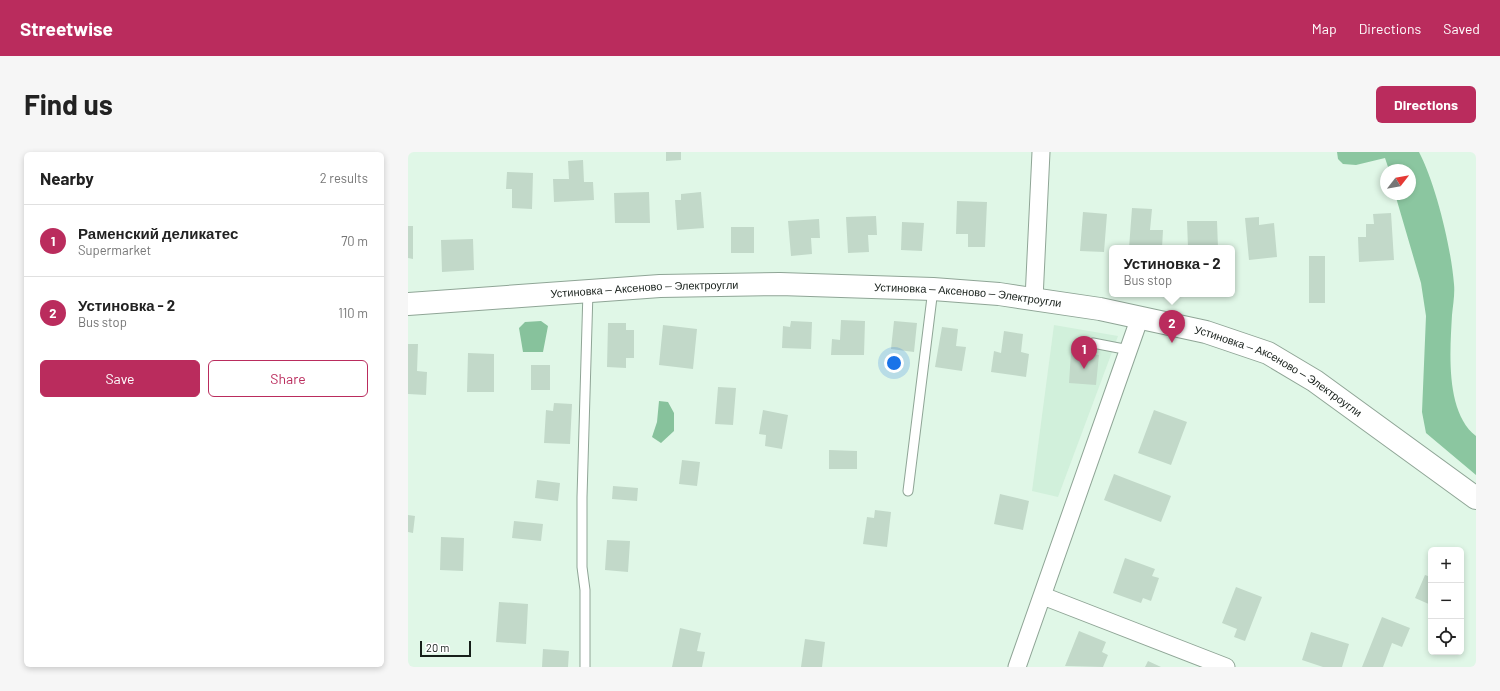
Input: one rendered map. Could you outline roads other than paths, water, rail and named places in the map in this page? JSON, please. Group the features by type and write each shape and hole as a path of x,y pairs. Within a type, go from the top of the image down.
{"main road":[{"name":"Устиновка — Аксеново — Электроугли","path":"408,304 660,286 780,284 933,289 1034,299 1140,317 1206,332 1268,353 1315,381 1476,498"}],"street":[{"path":"1034,299 1041,152"},
{"path":"1017,667 1140,317"},
{"path":"1043,596 1226,667"}],"lane":[{"path":"908,491 933,289"},
{"path":"585,667 585,590 582,567 582,497 588,291"},
{"path":"1093,343 1129,350"}],"place":[{"name":"Устиновка - 2","path":"1172,343"},
{"name":"Раменский деликатес","path":"1084,369"}]}
